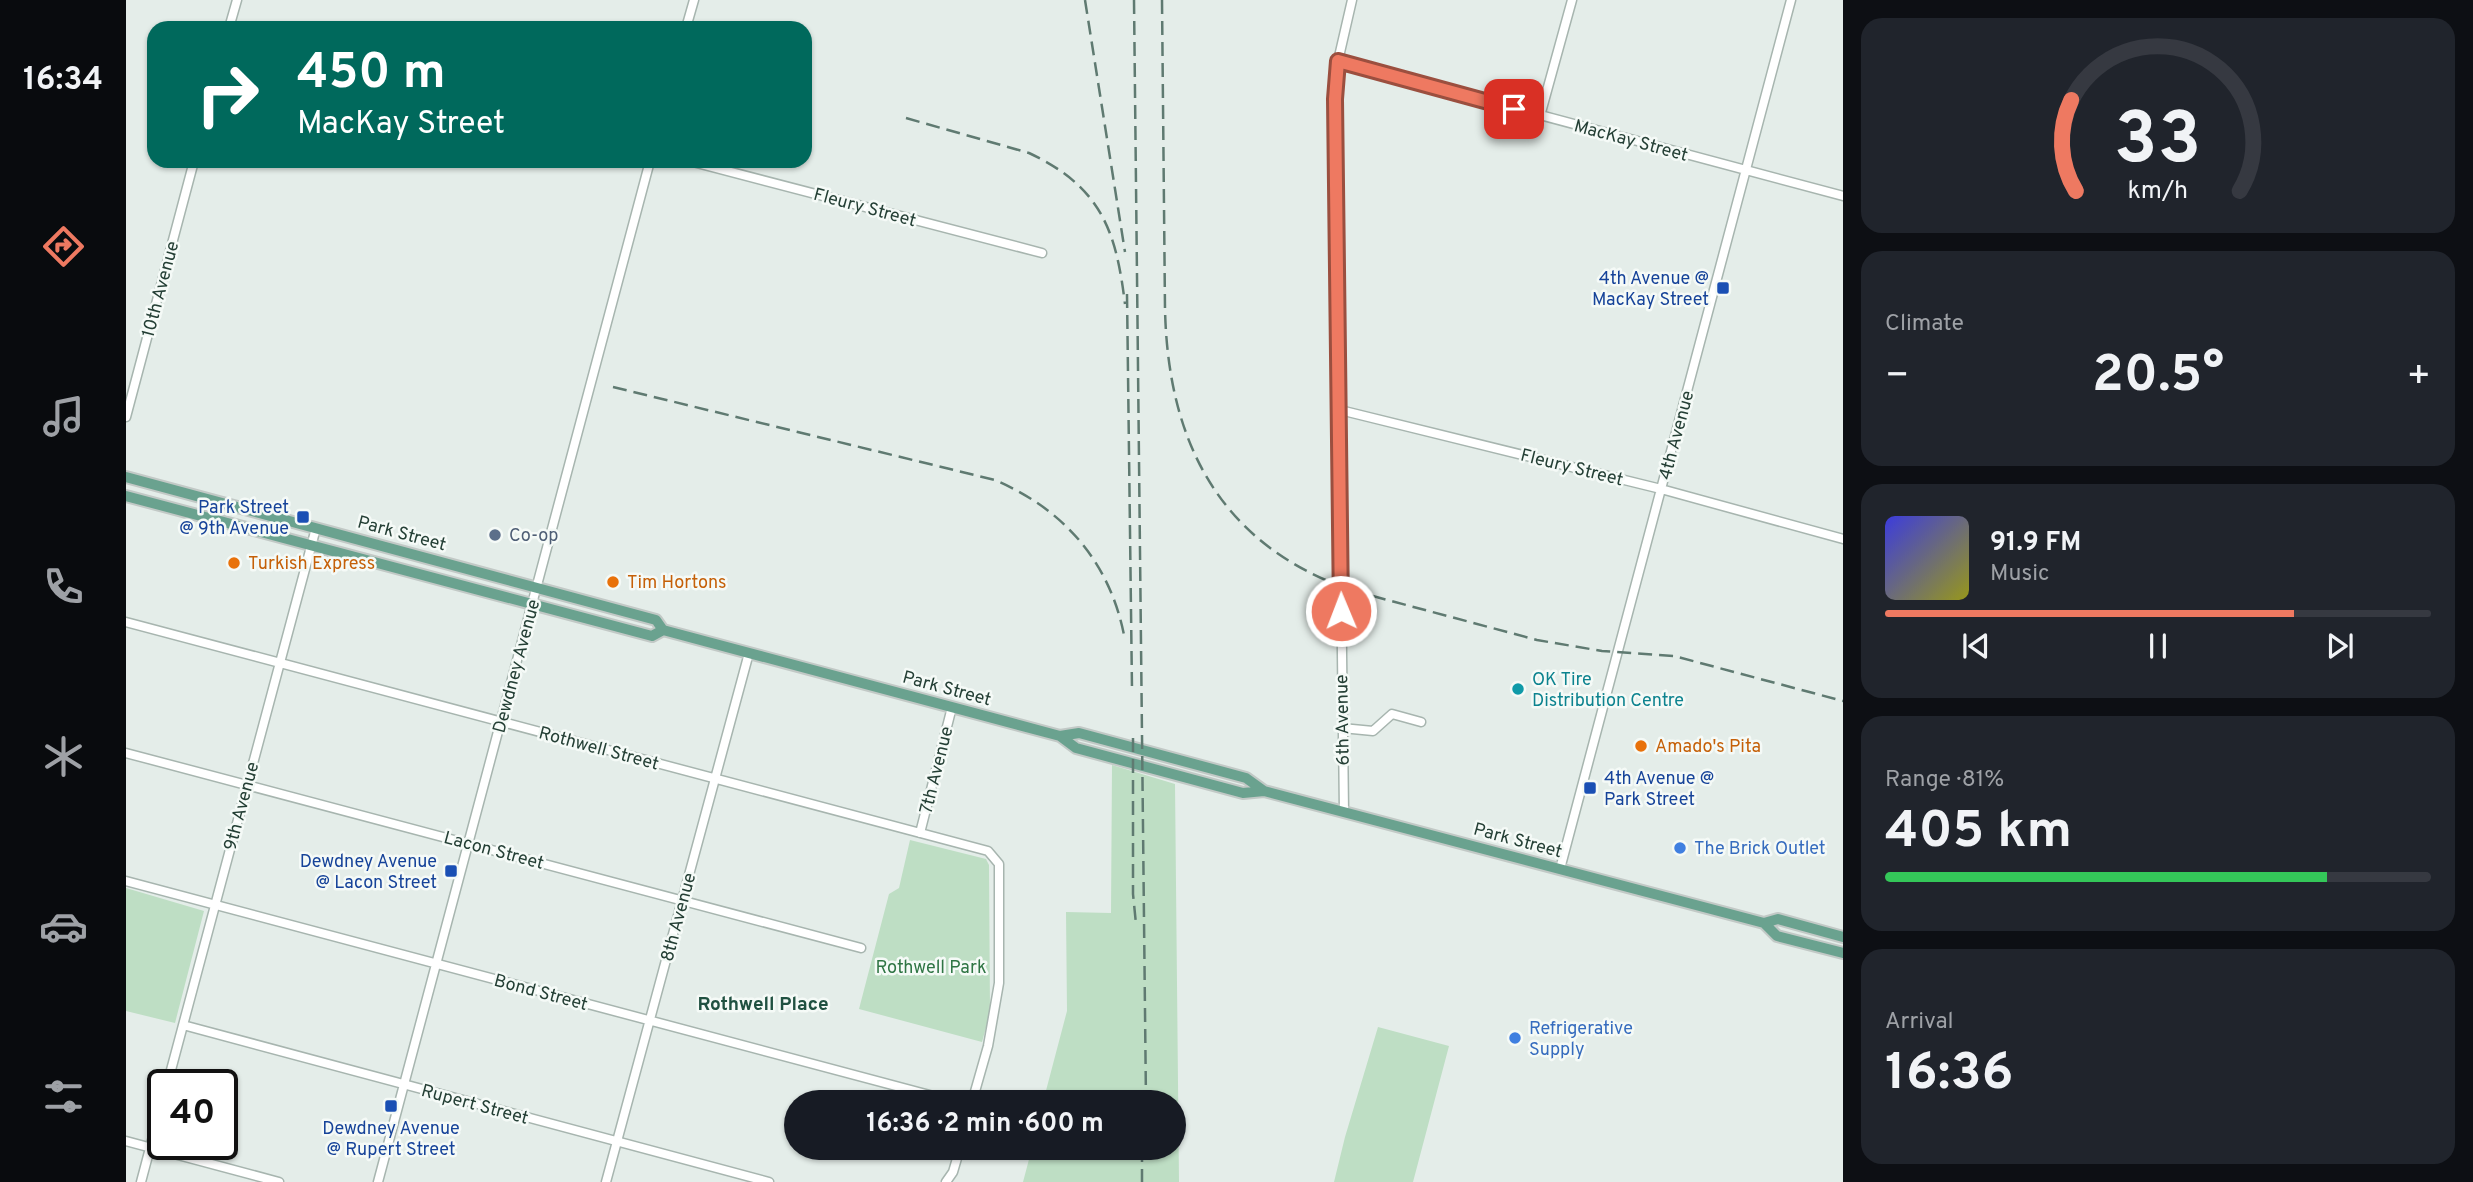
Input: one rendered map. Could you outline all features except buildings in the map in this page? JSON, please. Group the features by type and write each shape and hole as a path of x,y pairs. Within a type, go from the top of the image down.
{"main road":[{"name":"Park Street","path":"126,477 656,620 663,630 1060,736 1076,748 1243,793 1264,791 1764,923 1777,936 1843,954"},
{"name":"Park Street","path":"126,496 652,636 663,630"},
{"name":"Park Street","path":"1764,923 1778,919 1843,937"}],"street":[{"path":"231,21 237,0"},
{"path":"688,21 694,0"},
{"name":"6th Avenue","path":"1344,812 1335,99 1338,61 1352,0"},
{"path":"1540,116 1572,0"},
{"name":"4th Avenue","path":"1560,869 1791,0"},
{"name":"MacKay Street","path":"1338,61 1843,196"},
{"name":"10th Avenue","path":"126,416 192,168"},
{"name":"Dewdney Avenue","path":"379,1182 648,168"},
{"name":"Fleury Street","path":"716,168 1042,253"},
{"name":"Fleury Street","path":"1340,410 1661,489 1843,539"},
{"name":"9th Avenue","path":"171,1069 316,528"},
{"name":"Rothwell Street","path":"126,622 989,850 999,863 999,983 988,1046 975,1090"},
{"name":"8th Avenue","path":"606,1182 749,653"},
{"name":"7th Avenue","path":"920,833 952,707"},
{"path":"1342,728 1373,730 1392,714 1421,722"},
{"name":"Lacon Street","path":"126,753 861,948"},
{"name":"Bond Street","path":"126,881 911,1090"},
{"name":"Rupert Street","path":"183,1025 769,1182"},
{"path":"126,1141 147,1146"},
{"path":"141,1182 147,1159"},
{"path":"198,1160 279,1182"},
{"path":"946,1182 956,1160"}],"green space":[{"path":"1112,765 1175,784 1178,1090 1046,1090 1067,1011 1066,912 1111,913"},
{"name":"Rothwell Park","path":"910,840 986,859 989,865 990,1013 982,1042 859,1009 889,894 899,888"},
{"path":"126,888 204,911 175,1023 126,1011"},
{"path":"1378,1027 1449,1046 1413,1182 1334,1182 1345,1137"},
{"path":"1029,1160 1179,1160 1179,1182 1023,1182"}],"railway":[{"path":"1085,0 1125,252"},
{"path":"1134,0 1146,1090"},
{"path":"1162,0 1165,309 1169,358 1177,404 1191,446 1211,484 1237,518 1269,547 1308,572 1354,591 1537,640 1602,651 1674,656 1843,701"},
{"path":"906,118 1029,153 1073,181 1089,196 1110,233 1125,304"},
{"path":"1127,294 1132,689"},
{"path":"613,387 995,480 1020,492 1063,524 1081,542 1096,563 1109,587 1125,640"},
{"path":"1133,738 1133,894 1136,924"},
{"path":"1142,1160 1142,1182"}],"place":[{"name":"4th Avenue @ MacKay Street","path":"1723,288"},
{"name":"Park Street @ 9th Avenue","path":"303,517"},
{"name":"Co-op","path":"495,535"},
{"name":"Turkish Express","path":"234,563"},
{"name":"Tim Hortons","path":"613,582"},
{"name":"OK Tire Distribution Centre","path":"1518,689"},
{"name":"Amado's Pita","path":"1641,746"},
{"name":"4th Avenue @ Park Street","path":"1590,788"},
{"name":"The Brick Outlet","path":"1680,848"},
{"name":"Dewdney Avenue @ Lacon Street","path":"451,871"},
{"name":"Refrigerative Supply","path":"1515,1038"},
{"name":"Dewdney Avenue @ Rupert Street","path":"391,1106"}],"district":[{"name":"Rothwell Place","path":"763,1003"}],"route":[{"path":"1341,611 1335,99 1338,61 1514,109"}]}
